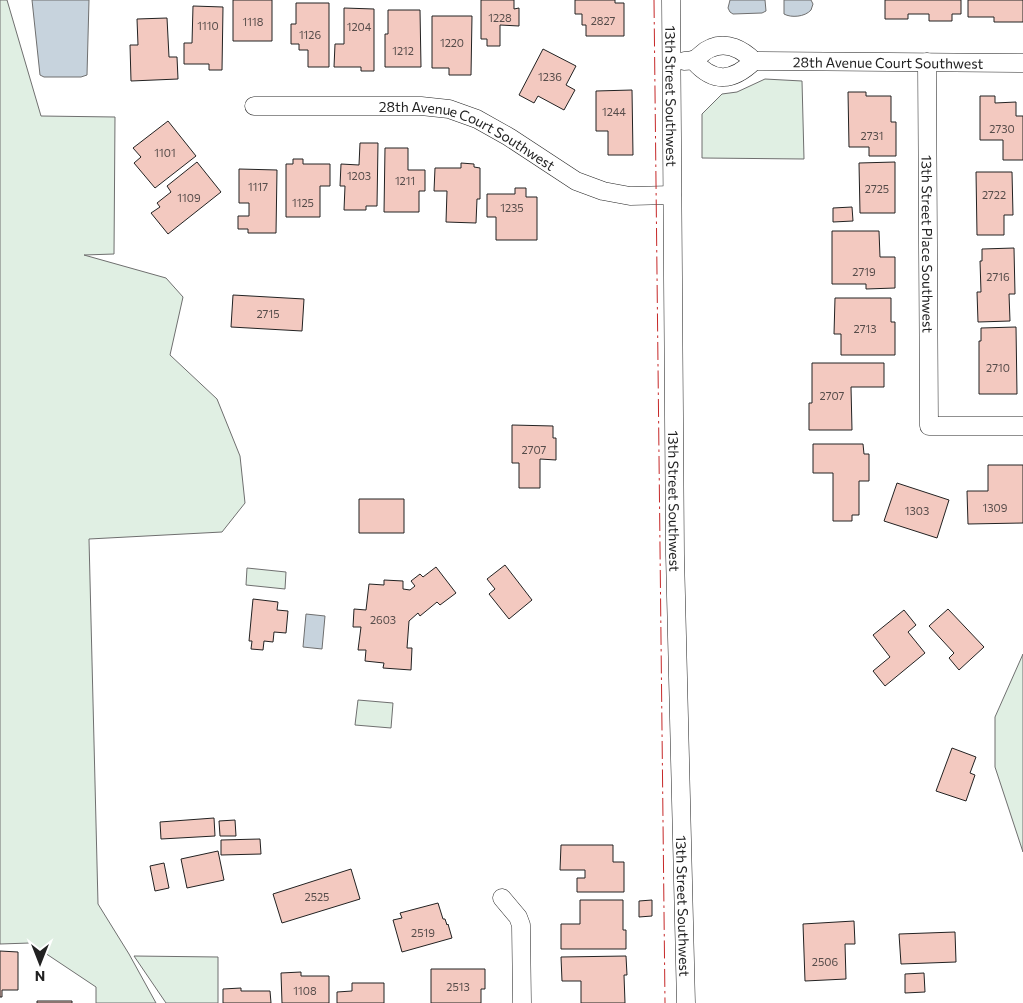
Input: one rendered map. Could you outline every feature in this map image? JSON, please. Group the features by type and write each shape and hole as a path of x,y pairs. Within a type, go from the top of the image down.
{"street":[{"name":"13th Street Southwest","path":"671,0 675,555 686,1003"},
{"path":"671,61 694,61 712,47 724,46 735,47 754,61 744,70 724,77 703,72 694,61"},
{"name":"28th Avenue Court Southwest","path":"754,61 1023,63"},
{"name":"13th Street Place Southwest","path":"927,62 929,426 1023,426"},
{"name":"28th Avenue Court Southwest","path":"254,106 421,106 449,109 477,119 509,137 576,181 603,191 630,196 672,195"},
{"path":"502,898 518,917 521,925 522,1003"}],"green space":[{"path":"0,0 7,0 41,116 115,117 114,254 84,255 166,278 183,297 170,355 217,399 240,456 245,503 222,532 89,539 98,904 156,1003 96,1003 96,987 30,943 0,944"},
{"path":"765,79 802,81 804,159 702,158 702,114 722,94 737,92"},
{"path":"247,568 286,572 285,589 246,585"},
{"path":"1023,654 1023,852 995,767 995,717"},
{"path":"358,700 393,703 391,728 355,725"},
{"path":"134,956 218,957 218,1003 166,1003"}],"shaded area":[{"path":"32,0 89,0 87,75 81,77 44,77 40,75"},
{"path":"730,0 765,0 766,11 762,13 733,14 728,8"},
{"path":"784,0 811,0 813,4 811,10 805,14 790,16 784,14"},
{"path":"306,614 325,616 322,649 303,647"}],"building":[{"path":"233,0 272,0 272,41 233,41"},
{"path":"481,0 514,0 514,9 519,8 519,26 500,25 500,46 487,46 487,39 481,39"},
{"path":"575,0 615,0 615,3 624,3 624,36 586,36 586,25 582,25 582,14 575,14"},
{"path":"885,0 961,0 961,14 952,14 952,21 929,21 929,14 908,14 908,19 885,19"},
{"path":"968,0 1023,0 1023,22 994,22 994,17 968,17"},
{"path":"296,3 329,3 329,67 308,67 308,50 299,50 299,44 291,44 291,24 296,24"},
{"path":"193,6 223,7 222,70 209,70 209,64 184,64 184,43 192,43"},
{"path":"344,8 374,9 374,71 361,71 361,67 334,67 335,44 344,44"},
{"path":"388,10 420,10 421,67 385,67 385,34 388,34"},
{"path":"432,16 472,16 471,75 449,75 449,68 432,68"},
{"path":"167,18 169,57 177,57 178,79 131,81 130,45 138,45 137,19"},
{"path":"543,49 576,66 566,85 575,90 564,110 538,96 534,103 519,95"},
{"path":"632,90 633,155 608,155 608,131 596,131 596,91"},
{"path":"848,92 866,92 866,96 891,96 891,122 896,122 896,156 869,156 869,147 849,147"},
{"path":"980,96 995,96 995,103 1016,102 1016,116 1023,116 1023,160 1003,160 1003,140 980,140"},
{"path":"168,121 196,156 155,188 134,163 141,157 133,148"},
{"path":"360,143 378,143 377,206 366,206 366,210 344,210 345,186 340,186 341,164 359,165"},
{"path":"385,148 408,148 408,170 425,170 425,191 419,191 419,212 384,212"},
{"path":"293,159 303,159 303,164 330,164 330,186 320,186 320,217 286,217 286,164 293,164"},
{"path":"197,162 221,192 168,234 151,213 160,207 157,203 171,192 167,186"},
{"path":"895,162 895,213 860,213 859,163"},
{"path":"461,163 474,164 474,167 480,168 480,199 477,199 476,223 446,222 447,191 434,191 435,168 461,168"},
{"path":"239,169 277,170 276,233 248,233 248,229 238,229 238,216 249,216 249,203 239,203"},
{"path":"976,172 1012,172 1013,215 1004,215 1004,235 977,235"},
{"path":"515,188 526,188 526,197 537,197 537,240 496,240 496,217 487,217 487,194 515,194"},
{"path":"852,207 853,221 833,222 833,208"},
{"path":"832,231 879,231 880,257 895,257 895,288 866,289 866,284 832,284"},
{"path":"1014,248 1015,294 1009,294 1010,321 978,322 977,292 981,292 980,261 982,261 982,249"},
{"path":"233,295 304,299 302,331 231,327"},
{"path":"835,298 891,298 891,322 895,322 895,355 841,355 841,334 834,334"},
{"path":"1016,327 1017,394 979,394 979,341 981,341 981,328"},
{"path":"812,363 884,363 884,387 851,387 852,430 809,430 809,403 812,403"},
{"path":"512,425 553,426 553,438 556,438 556,460 540,459 540,488 519,488 519,463 512,463"},
{"path":"813,444 863,444 864,454 869,454 869,481 859,481 859,515 852,515 852,521 833,521 833,473 813,473"},
{"path":"988,465 1023,465 1023,523 968,524 967,491 988,491"},
{"path":"897,483 949,500 937,538 884,521"},
{"path":"359,499 404,499 404,533 359,533"},
{"path":"505,565 532,600 509,619 489,594 495,589 487,579"},
{"path":"436,567 456,593 440,605 437,602 420,616 418,613 409,621 407,648 412,648 411,670 383,668 384,663 365,661 366,650 358,650 361,627 353,627 354,609 366,610 369,584 384,585 384,580 403,581 403,589 410,590 415,586 411,581 420,574 423,577"},
{"path":"253,599 278,602 277,610 288,611 286,633 274,632 273,642 264,641 263,650 251,649 252,641 249,641"},
{"path":"948,609 984,647 959,670 949,658 954,653 929,626"},
{"path":"904,610 916,625 908,632 925,653 885,686 873,671 890,657 873,635"},
{"path":"952,748 976,757 970,773 975,775 966,801 936,791"},
{"path":"214,818 215,836 161,839 160,822"},
{"path":"235,820 236,836 220,836 219,821"},
{"path":"260,839 261,854 221,855 221,840"},
{"path":"561,845 613,845 613,862 624,862 624,892 577,892 577,878 585,878 585,870 560,870"},
{"path":"218,851 224,880 187,888 181,859"},
{"path":"164,863 169,888 155,891 150,866"},
{"path":"351,869 360,899 282,923 273,894"},
{"path":"580,900 623,900 623,930 626,930 626,949 561,949 561,924 580,924"},
{"path":"652,900 652,916 639,917 639,901"},
{"path":"438,903 452,938 402,952 393,920 402,918 400,913"},
{"path":"854,921 855,944 845,944 846,979 805,981 803,924"},
{"path":"955,932 956,962 901,964 899,934"},
{"path":"0,951 18,952 18,990 2,990 2,997 0,997"},
{"path":"626,956 627,975 624,975 625,1003 581,1003 581,981 562,981 561,957"},
{"path":"431,969 485,969 485,989 481,989 481,1003 431,1003"},
{"path":"301,972 301,976 329,976 329,1003 282,1003 281,973"},
{"path":"924,973 925,992 905,993 905,974"},
{"path":"352,983 384,983 384,1003 337,1003 337,992 352,991"},
{"path":"241,988 241,991 270,991 271,1003 223,1003 223,989"},
{"path":"37,1001 72,1001 72,1003 37,1003"}],"power":[{"path":"654,0 665,1003"}]}
